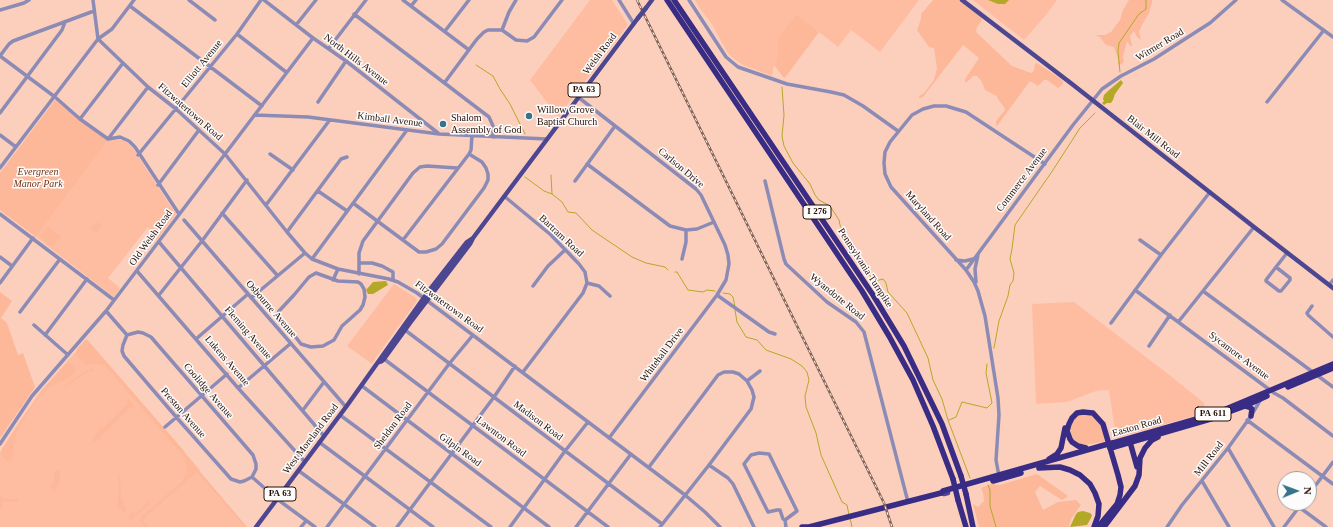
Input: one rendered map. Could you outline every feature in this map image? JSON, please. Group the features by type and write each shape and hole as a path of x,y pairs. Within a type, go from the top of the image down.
{"highway":[{"name":"Pennsylvania Turnpike","path":"667,0 862,291 889,336 913,380 933,426 953,479 966,527"},
{"name":"Pennsylvania Turnpike","path":"674,0 873,295 904,346 942,424 961,476 973,527"},
{"name":"Easton Road","path":"1315,374 1333,364"},
{"name":"Easton Road","path":"802,527 809,527 850,517 943,491 1039,468 1204,417 1333,368"},
{"name":"Easton Road","path":"948,493 1087,450 1130,442 1179,429 1245,406 1262,396"},
{"path":"1245,406 1251,408 1253,411 1249,418"},
{"path":"1046,462 1057,454 1062,448 1066,422 1070,416 1083,409 1090,409 1097,412 1103,418 1106,425 1122,479 1122,493 1117,510"},
{"path":"1087,450 1086,448 1078,446 1072,442 1068,431 1072,418 1083,412 1093,413 1103,424 1117,468 1121,487 1117,504 1098,527"},
{"path":"1104,527 1132,491 1137,479 1140,458 1148,444 1155,438 1179,429"},
{"path":"1130,442 1137,470 1137,479"},
{"path":"1039,468 1060,468 1070,470 1080,475 1090,484 1095,492 1099,504 1098,516 1094,527"},
{"path":"958,500 962,527"}],"main road":[{"name":"Welsh Road","path":"533,157 652,0"},
{"name":"Blair Mill Road","path":"962,0 1331,287"},
{"name":"West Moreland Road","path":"379,362 384,359 467,242 473,238 533,157"},
{"name":"West Moreland Road","path":"256,527 362,386 379,362 379,359 426,299"},
{"name":"Easton Road","path":"940,493 948,493"}],"street":[{"path":"0,10 24,3 28,0"},
{"path":"93,0 98,39"},
{"path":"0,168 98,39 112,29 134,0"},
{"path":"189,0 215,20"},
{"name":"North Hills Avenue","path":"262,0 346,61 438,134"},
{"name":"Elliott Avenue","path":"138,154 237,34 262,0"},
{"path":"296,25 316,0"},
{"path":"328,48 366,0"},
{"path":"403,0 469,50"},
{"path":"411,6 416,0"},
{"path":"445,31 469,0"},
{"path":"502,30 509,12 516,0"},
{"path":"445,82 477,39 484,32 488,30 502,30 516,40 524,42 532,39 562,0"},
{"path":"619,0 634,24"},
{"path":"689,0 731,63 738,67 787,84 831,92 844,96 863,106 898,131"},
{"name":"Witmer Road","path":"1092,101 1102,89 1118,78 1154,59 1210,23 1236,0"},
{"path":"1282,0 1333,37"},
{"path":"130,6 262,106"},
{"path":"94,11 13,41 0,56 28,76 80,119 108,139 120,137 129,141 135,147 138,154 179,214"},
{"path":"354,14 489,117 493,126 493,137"},
{"path":"0,113 62,30 65,22"},
{"path":"1267,102 1324,30"},
{"path":"237,34 286,72"},
{"name":"Old Welsh Road","path":"0,444 32,396 106,311 313,38"},
{"name":"Fitzwatertown Road","path":"98,39 148,87 176,109 225,154 287,232 312,259 338,269 394,280 410,288 649,467 685,495 720,527"},
{"path":"318,102 346,61"},
{"path":"80,119 123,64"},
{"path":"108,139 148,87"},
{"name":"Carlson Drive","path":"578,98 696,189 701,195 725,245 728,255 729,264 726,280"},
{"name":"Commerce Avenue","path":"966,270 1092,101"},
{"name":"Maryland Road","path":"1000,477 996,460 999,415 998,398 984,310 976,285 966,270 892,188 888,182 884,163 885,152 898,131 912,115 923,109 934,106 946,106 966,112 1045,164"},
{"name":"Kimball Avenue","path":"255,115 308,117 329,121 438,134 547,139"},
{"path":"266,205 329,121"},
{"path":"575,181 615,126"},
{"path":"158,184 199,130"},
{"path":"312,259 407,130"},
{"path":"0,135 16,147"},
{"path":"403,240 468,154 471,146 472,135"},
{"path":"270,154 292,170"},
{"path":"353,203 419,252 433,251 442,244 484,188 488,180 488,174 484,164 468,154"},
{"path":"287,232 341,159 347,157"},
{"path":"587,164 670,226 686,230 714,222"},
{"path":"359,274 359,253 363,241 415,170 420,167 427,166 457,168"},
{"path":"159,295 202,241 246,180"},
{"name":"Wyandotte Road","path":"765,181 786,264 827,302 856,322 864,332 908,502"},
{"path":"318,190 347,211"},
{"path":"1111,323 1210,192"},
{"name":"Bartram Road","path":"504,196 546,230 583,268 587,283"},
{"path":"222,213 277,275"},
{"path":"0,214 114,300"},
{"name":"Osbourne Avenue","path":"184,220 346,407"},
{"path":"1179,321 1254,227"},
{"path":"682,259 686,242 686,230"},
{"path":"0,283 32,238"},
{"path":"1140,240 1161,255"},
{"name":"Fleming Avenue","path":"159,242 324,436"},
{"path":"533,286 548,266 565,250"},
{"path":"251,298 305,253"},
{"path":"976,285 975,269 978,253"},
{"path":"1276,267 1290,278 1281,291 1266,280 1276,267 1287,253"},
{"path":"0,257 12,266"},
{"path":"956,260 967,261 974,258"},
{"path":"20,312 60,259"},
{"path":"359,263 372,263 382,266 393,272 394,280"},
{"path":"333,280 338,269"},
{"name":"Lukens Avenue","path":"137,270 238,388 305,462"},
{"path":"313,274 323,275 333,280 358,282 361,284 365,292 365,302 356,314 342,326 337,336 331,342 315,347 305,346 301,344 278,316 279,311 313,274"},
{"path":"45,335 87,279"},
{"name":"Whitehall Drive","path":"609,438 717,295 726,280"},
{"path":"1331,287 1333,280"},
{"path":"523,372 583,293 587,283 599,286 610,296"},
{"name":"Sycamore Avenue","path":"1135,290 1333,436"},
{"path":"1203,291 1333,387"},
{"path":"196,339 248,294"},
{"path":"717,295 769,332 776,334"},
{"path":"1312,306 1307,313 1308,315 1333,337"},
{"path":"106,311 127,335"},
{"path":"1149,346 1170,315"},
{"path":"34,325 68,355"},
{"name":"Madison Road","path":"405,330 661,525"},
{"name":"Coolidge Avenue","path":"127,335 138,332 151,337 253,455 256,469 252,477"},
{"name":"Preston Avenue","path":"127,335 122,351 124,356 177,418 231,479 240,482 252,477"},
{"name":"Sheldon Road","path":"327,527 449,364 473,335"},
{"path":"238,388 290,344"},
{"name":"Lawnton Road","path":"384,359 608,527"},
{"path":"397,527 494,397 515,366"},
{"path":"747,381 760,371"},
{"path":"649,467 718,375 724,372 733,372 739,374 747,381 754,393 753,404 709,465 661,525"},
{"path":"165,428 227,374"},
{"path":"303,410 324,382"},
{"name":"Gilpin Road","path":"362,386 550,527"},
{"name":"Mill Road","path":"1167,527 1182,505 1228,448 1262,396"},
{"path":"340,414 491,527"},
{"path":"1249,418 1333,484"},
{"path":"510,527 588,422"},
{"path":"320,442 433,527"},
{"path":"1228,448 1274,527"},
{"path":"785,520 797,512 769,454 759,453 751,455 744,464 768,512 780,510 783,519 785,520 786,527"},
{"path":"576,527 631,454"},
{"path":"1317,483 1333,462"},
{"path":"709,465 728,478 733,484 754,527"},
{"path":"299,471 375,527"},
{"path":"252,477 277,499 315,527"},
{"path":"1202,481 1229,527"},
{"path":"1284,527 1296,511"},
{"path":"1308,511 1326,527"},
{"path":"301,527 306,520"}],"shaded area":[{"path":"590,0 612,0 628,25 558,117 530,80"},
{"path":"695,0 919,0 880,52 851,30 838,47 796,14 778,39 777,60 774,65 772,76 743,65 733,58 727,52 712,24"},
{"path":"973,0 1057,0 1024,40"},
{"path":"988,0 1009,0 1005,4 998,4"},
{"path":"1121,80 1123,83 1115,94 1111,103 1104,105 1102,103 1104,101 1104,95"},
{"path":"119,139 126,141 132,147 176,214 157,240 148,227 108,278 120,288 114,297 36,237 108,140"},
{"path":"386,281 388,285 373,294 368,294 366,290 373,282"},
{"path":"394,284 416,298 417,301 372,364 347,346"},
{"path":"1074,302 1204,403 1205,413 1116,438 1109,390 1096,391 1067,402 1036,404 1032,304"},
{"path":"87,339 247,527 0,527 0,452 42,390"},
{"path":"1083,511 1092,515 1087,525 1070,527 1076,514"}],"green space":[{"path":"933,0 959,0 981,17 982,20 977,27 976,32 1012,66 1031,73 1034,71 1035,64 1037,63 1061,79 1063,84 1058,88 1047,80 1044,80 1038,86 1030,81 996,126 996,121 1005,110 1004,107 997,96 985,90 982,82 977,76 973,76 965,82 965,79 979,58 963,45 923,97 919,98 919,96 924,93 934,80 937,68 934,48 929,47 917,30 921,19 921,14"},
{"path":"1129,0 1152,0 1152,3 1149,13 1139,32 1141,40 1137,37 1134,31 1130,36 1132,46 1130,46 1127,41 1123,57 1124,61 1122,64 1118,65 1118,59 1114,47 1106,45 1100,37 1095,35 1105,35 1111,32 1120,20 1123,10"},
{"path":"796,14 819,32 784,78 774,65 777,60 778,39"},
{"name":"Evergreen Manor Park","path":"55,100 108,140 36,237 0,210 0,173"},
{"path":"98,222 102,225 97,232 94,232 90,227 94,223 96,225"},
{"path":"48,227 61,236 52,246 40,237"},
{"path":"0,292 12,301 1,318 7,323 18,355 23,353 35,387 0,438"},
{"path":"86,339 185,452 184,453 247,527 245,527 197,472 143,519 149,527 145,527 141,523 140,518 183,481 187,471 186,461 108,369 103,365 86,365 82,362 76,354 77,349"},
{"path":"68,363 74,366 74,373 48,388 40,395 20,425 14,440 12,459 7,461 1,455 2,449 42,390"},
{"path":"93,368 94,370 87,372 61,388 86,371"},
{"path":"127,399 134,405 133,408 131,407 96,442 93,441 93,437 100,428 102,429 128,403 126,400"},
{"path":"1084,414 1091,415 1098,419 1108,441 1085,445 1075,441 1071,434 1070,428 1076,417"},
{"path":"60,470 60,483 54,490 51,487 48,487 54,482 54,471"},
{"path":"119,473 121,498 124,502 122,503 127,509 124,512 120,509 118,510"},
{"path":"1037,474 1068,496 1062,500 1040,486 1035,492 1043,510 1058,502 1076,500 1081,505 1071,519 1069,527 979,527 973,504 978,507 984,501 981,488 992,484 1000,485"},
{"path":"0,496 6,499 19,499 19,502 2,501 3,515 0,508"},
{"path":"147,500 150,502 149,505 122,527 130,519 128,516 132,512 135,514 147,503"}],"waterway":[{"path":"1120,72 1118,51 1119,43 1139,14 1146,9 1146,0"},
{"path":"476,65 493,76 510,104 525,134"},
{"path":"782,87 784,115 782,136 784,146 793,163 810,184 815,195 819,200 830,206 839,220 853,253 863,268 875,281 883,279 886,283 888,292 907,313 928,358 933,380 942,399 948,420 970,478"},
{"path":"994,348 999,321 1008,296 1010,285 1013,281 1014,273 1010,259 1015,225 1080,128 1095,113"},
{"path":"551,175 552,194 562,202 568,212 576,213 592,230 632,257 646,263 665,267 668,270"},
{"path":"525,177 544,191 552,194"},
{"path":"675,272 677,272 688,290 703,292 707,290 715,291"},
{"path":"723,293 730,294 733,297 735,307"},
{"path":"735,310 737,322 746,337 757,340 766,350 791,359 802,366 807,372 809,380 805,396 806,407 816,433 821,455 842,502 847,505 849,515"},
{"path":"949,420 956,417 962,402 987,408 992,403 986,373 987,364"},
{"path":"988,485 990,490 990,506 996,527"},
{"path":"850,518 852,527"}],"railway":[{"path":"637,0 884,503 892,527"}],"place":[{"name":"Willow Grove Baptist Church","path":"529,116"},
{"name":"Shalom Assembly of God","path":"443,124"}]}
